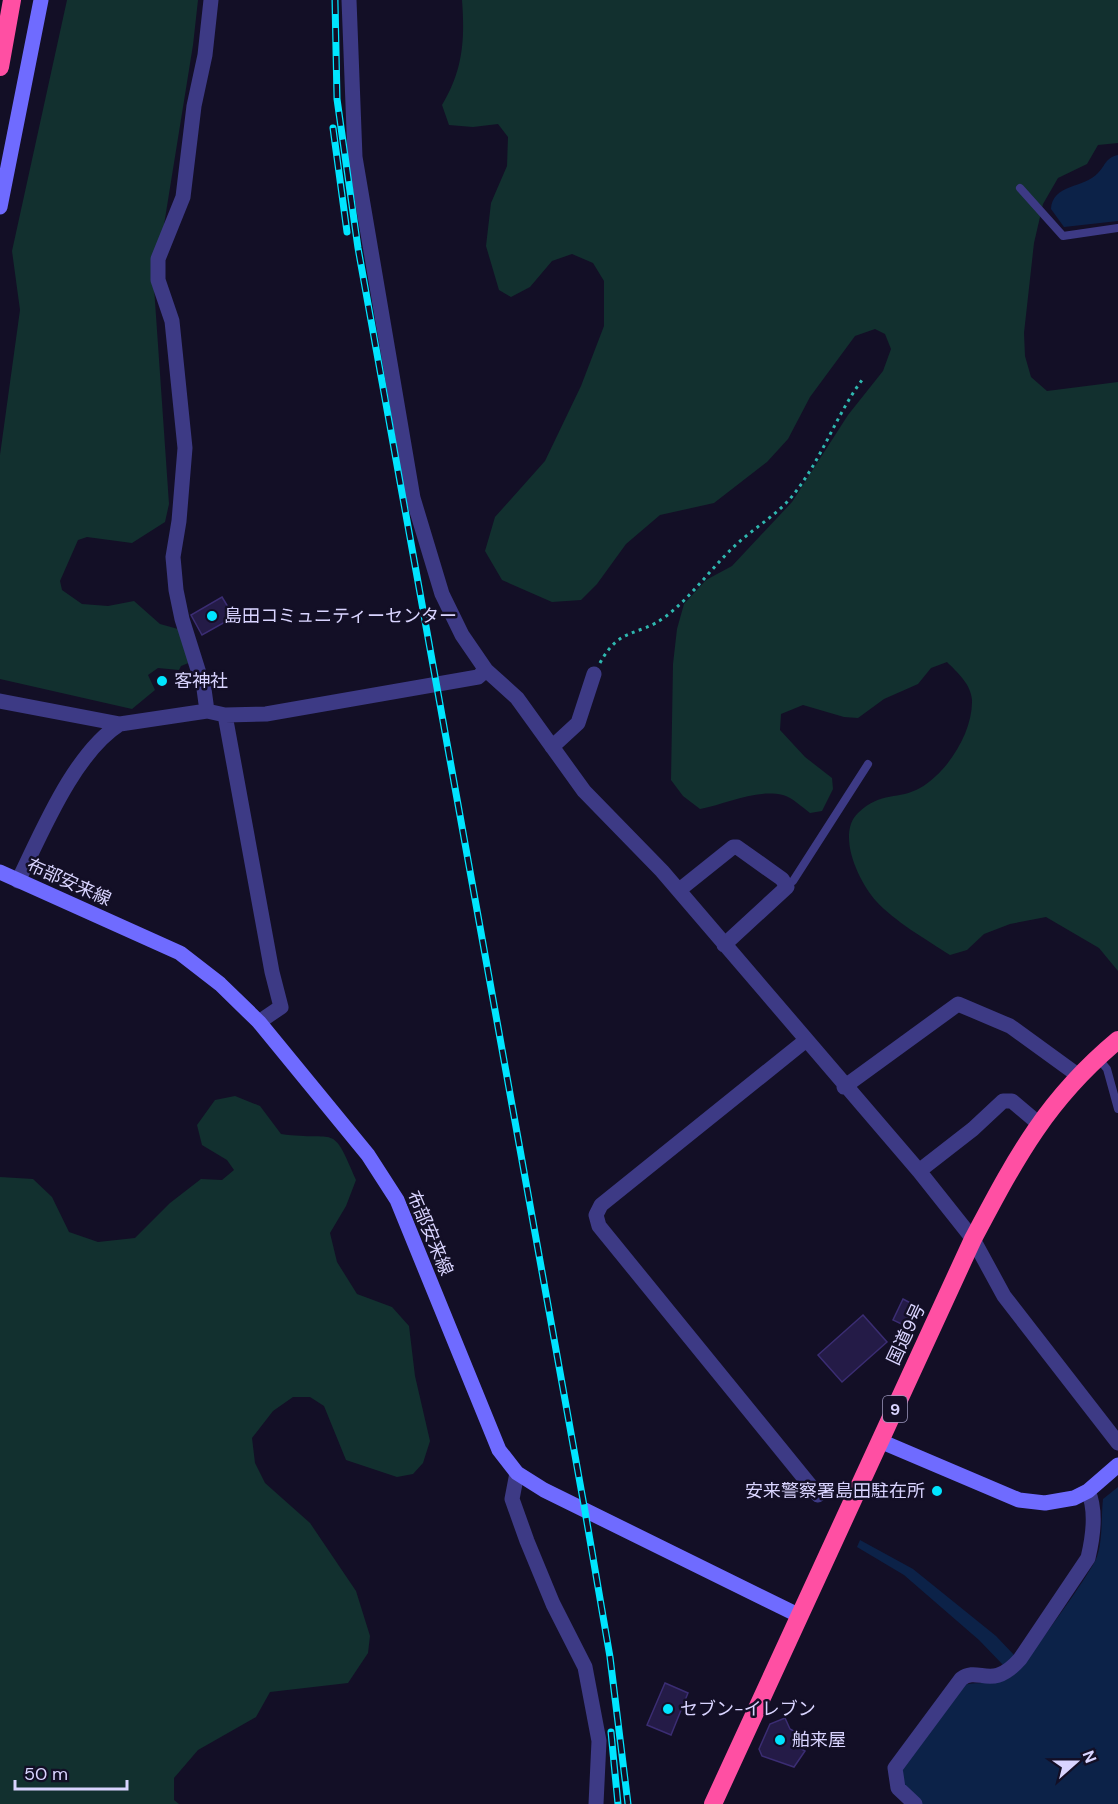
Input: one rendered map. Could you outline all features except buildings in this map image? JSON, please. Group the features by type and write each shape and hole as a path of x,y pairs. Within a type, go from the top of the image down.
{"highway":[{"path":"0,67 12,0"},
{"name":"国道9号","path":"713,1804 973,1239 1038,1123 1078,1076 1118,1040"}],"main road":[{"path":"0,207 41,0"},
{"name":"布部安来線","path":"0,872 180,953 220,984 259,1022 368,1155 397,1200 499,1450 517,1473 544,1491 798,1615"},
{"path":"880,1441 1019,1500 1045,1503 1074,1498 1088,1491 1118,1465"}],"street":[{"path":"207,711 204,689 182,619 175,579 173,557 179,521 185,448 172,321 158,280 158,260 183,197 194,106 206,55 211,0"},
{"path":"349,0 355,157 413,498 442,594 462,635 486,670 517,698 584,791 662,871 844,1087 919,1171 973,1239 1004,1296 1118,1443"},
{"path":"0,701 120,724 207,711 225,715 266,714 478,677 486,670"},
{"path":"552,747 578,723 594,674"},
{"path":"225,715 270,961 281,1007 259,1022"},
{"path":"18,881 83,756 102,735 120,724"},
{"path":"683,887 733,847 737,847 790,884 724,945"},
{"path":"844,1087 958,1004 1010,1026 1078,1076"},
{"path":"805,1041 601,1205 596,1215 600,1226 818,1495"},
{"path":"919,1171 973,1129 1003,1101 1012,1101 1038,1123"},
{"path":"517,1473 512,1499 523,1531 553,1604 585,1667 599,1741 596,1804"},
{"path":"915,1804 898,1788 895,1768 961,1679 972,1674 989,1678 1000,1676 1007,1673 1020,1659 1088,1558 1092,1542 1093,1507 1088,1491"}],"lane":[{"path":"1020,188 1063,236 1118,228"},
{"path":"790,884 867,764"},
{"path":"1098,1058 1107,1070 1118,1109"}],"path":[{"path":"594,674 607,650 618,638 664,618 739,542 789,500 814,465 841,410 862,380"}],"green space":[{"path":"67,0 198,0 193,45 154,287 169,504 165,522 132,543 87,537 78,540 60,581 62,590 82,604 108,606 134,601 160,624 178,629 191,662 181,666 179,670 158,668 148,675 155,690 132,709 0,679 0,455 20,310 12,251"},
{"path":"462,0 1118,0 1118,143 1098,145 1087,164 1058,178 1043,204 1034,243 1024,333 1025,356 1031,377 1047,391 1118,382 1118,971 1099,948 1046,917 1010,924 984,934 967,950 950,955 892,916 869,893 852,858 849,833 852,822 866,806 882,799 912,792 930,781 949,762 968,725 971,694 963,679 947,662 931,668 918,684 884,699 858,718 844,717 803,705 781,714 780,730 805,757 832,778 833,789 822,811 810,813 790,798 772,794 751,795 700,809 683,796 671,780 673,664 677,629 684,604 706,580 732,566 792,502 848,415 883,371 891,349 885,334 875,329 855,336 810,397 788,439 767,462 714,503 660,515 626,544 597,584 581,600 552,602 502,580 485,551 495,517 545,461 581,386 604,326 604,281 593,263 572,254 552,261 530,287 511,297 499,290 486,246 491,203 507,166 508,137 498,124 473,127 449,125 442,105 454,79 461,54"},
{"path":"235,1096 260,1106 281,1134 330,1138 342,1149 356,1180 346,1206 330,1233 337,1262 357,1294 392,1307 409,1326 415,1376 430,1441 423,1463 413,1474 397,1477 346,1460 324,1406 310,1397 293,1397 273,1411 252,1438 255,1463 265,1483 310,1523 356,1591 370,1636 368,1653 348,1683 270,1692 256,1717 198,1750 174,1778 174,1800 179,1804 0,1804 0,1177 33,1179 52,1197 69,1232 98,1242 135,1238 170,1203 201,1179 222,1180 234,1170 227,1160 202,1145 197,1125 215,1100"}],"water":[{"path":"1118,155 1118,221 1064,227 1051,209 1057,195 1092,178 1108,160"},
{"path":"1118,1487 1118,1804 921,1804 904,1787 899,1773 963,1685 1006,1679 1019,1669 1029,1656 1070,1601 1096,1559 1101,1538 1103,1499"},
{"path":"860,1540 913,1569 996,1636 1014,1655 1005,1667 979,1640 904,1575 857,1547"}],"railway":[{"path":"335,0 337,99 358,248 585,1511 610,1657 628,1804"},
{"path":"333,128 347,232"},
{"path":"611,1732 618,1804"}],"place":[{"name":"島田コミュニティーセンター","path":"212,616"},
{"name":"客神社","path":"162,681"},
{"name":"安来警察署島田駐在所","path":"937,1491"},
{"name":"セブン-イレブン","path":"668,1709"},
{"name":"舶来屋","path":"780,1740"}]}
